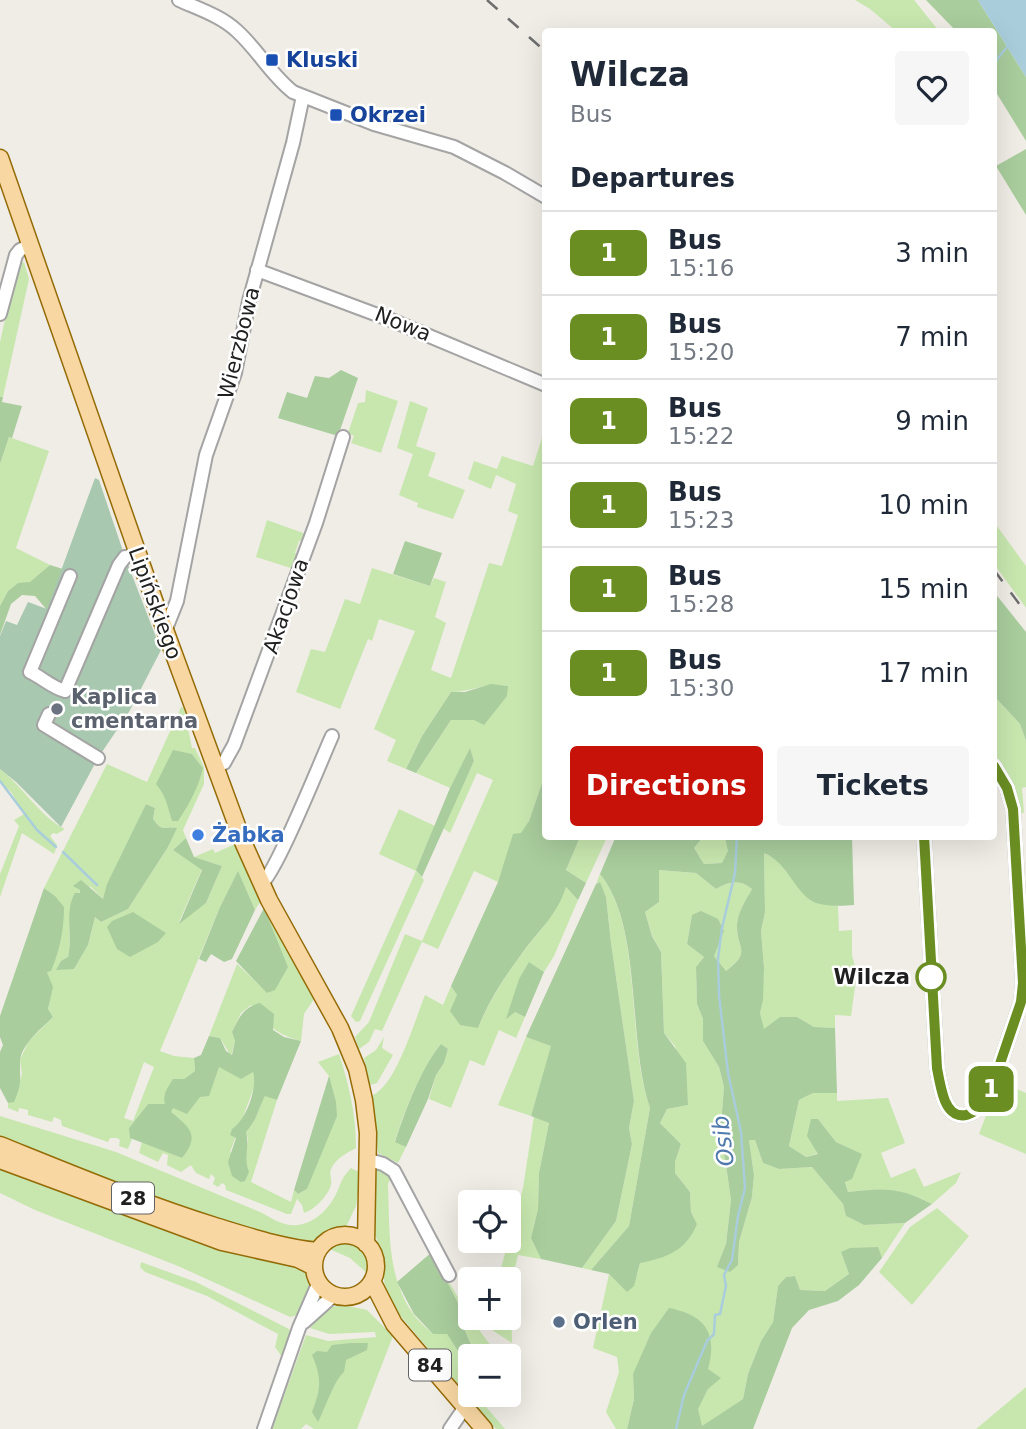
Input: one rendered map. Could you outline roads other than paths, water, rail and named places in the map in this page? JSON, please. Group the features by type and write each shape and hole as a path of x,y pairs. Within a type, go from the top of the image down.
{"main road":[{"name":"Lipińskiego","path":"0,158 165,631 261,884 335,1017 349,1048 364,1100 368,1133 366,1244"},
{"name":"28","path":"0,1145 183,1216 270,1242 318,1251"},
{"name":"28","path":"0,1160 222,1242 298,1259 334,1295"},
{"name":"Lipińskiego","path":"344,1235 354,1222 366,1189"},
{"path":"316,1275 318,1251 329,1240 344,1235 356,1237 366,1244 375,1262 372,1281 357,1294 347,1297 334,1295"},
{"name":"84","path":"372,1281 394,1324"},
{"name":"84","path":"357,1294 394,1324 458,1398"},
{"name":"84","path":"466,1407 484,1429"}],"street":[{"path":"179,0 230,25 283,84 303,96 374,124 454,147 542,195"},
{"name":"Wierzbowa","path":"165,631 181,582 206,455 235,373 257,270 293,143 303,96"},
{"path":"0,314 16,255 30,245"},
{"name":"Nowa","path":"257,270 391,320 542,383"},
{"name":"Akacjowa","path":"216,767 224,763 234,745 311,535 343,437"},
{"path":"70,576 30,672 65,691 119,565 125,557"},
{"path":"49,714 44,725 98,758"},
{"path":"261,884 266,881 332,736"},
{"path":"924,840 937,1068 945,1101 956,1113 974,1114 989,1096 1021,1002 1025,968 1013,809 1007,788 997,771"},
{"path":"369,1160 394,1171 449,1275"},
{"path":"264,1429 316,1275"},
{"path":"301,1324 334,1295"},
{"path":"450,1429 466,1407"}],"water":[{"path":"978,0 1026,0 1026,77 997,28"}],"waterway":[{"name":"Osib","path":"997,59 1007,47"},
{"path":"0,781 37,830 56,847"},
{"name":"Osib","path":"676,1429 684,1395 707,1341 714,1334 715,1315 720,1314 726,1286 724,1275 732,1260 745,1188 741,1132 728,1073 719,995 718,958 735,873 737,840"},
{"path":"63,852 97,885"}],"railway":[{"path":"487,0 542,48"},
{"path":"997,574 1026,613"}],"place":[{"name":"Kluski","path":"272,60"},
{"name":"Okrzei","path":"336,115"},
{"name":"Kaplica cmentarna","path":"57,709"},
{"name":"Żabka","path":"198,835"},
{"name":"Wilcza","path":"931,977"},
{"name":"Orlen","path":"559,1322"}]}
